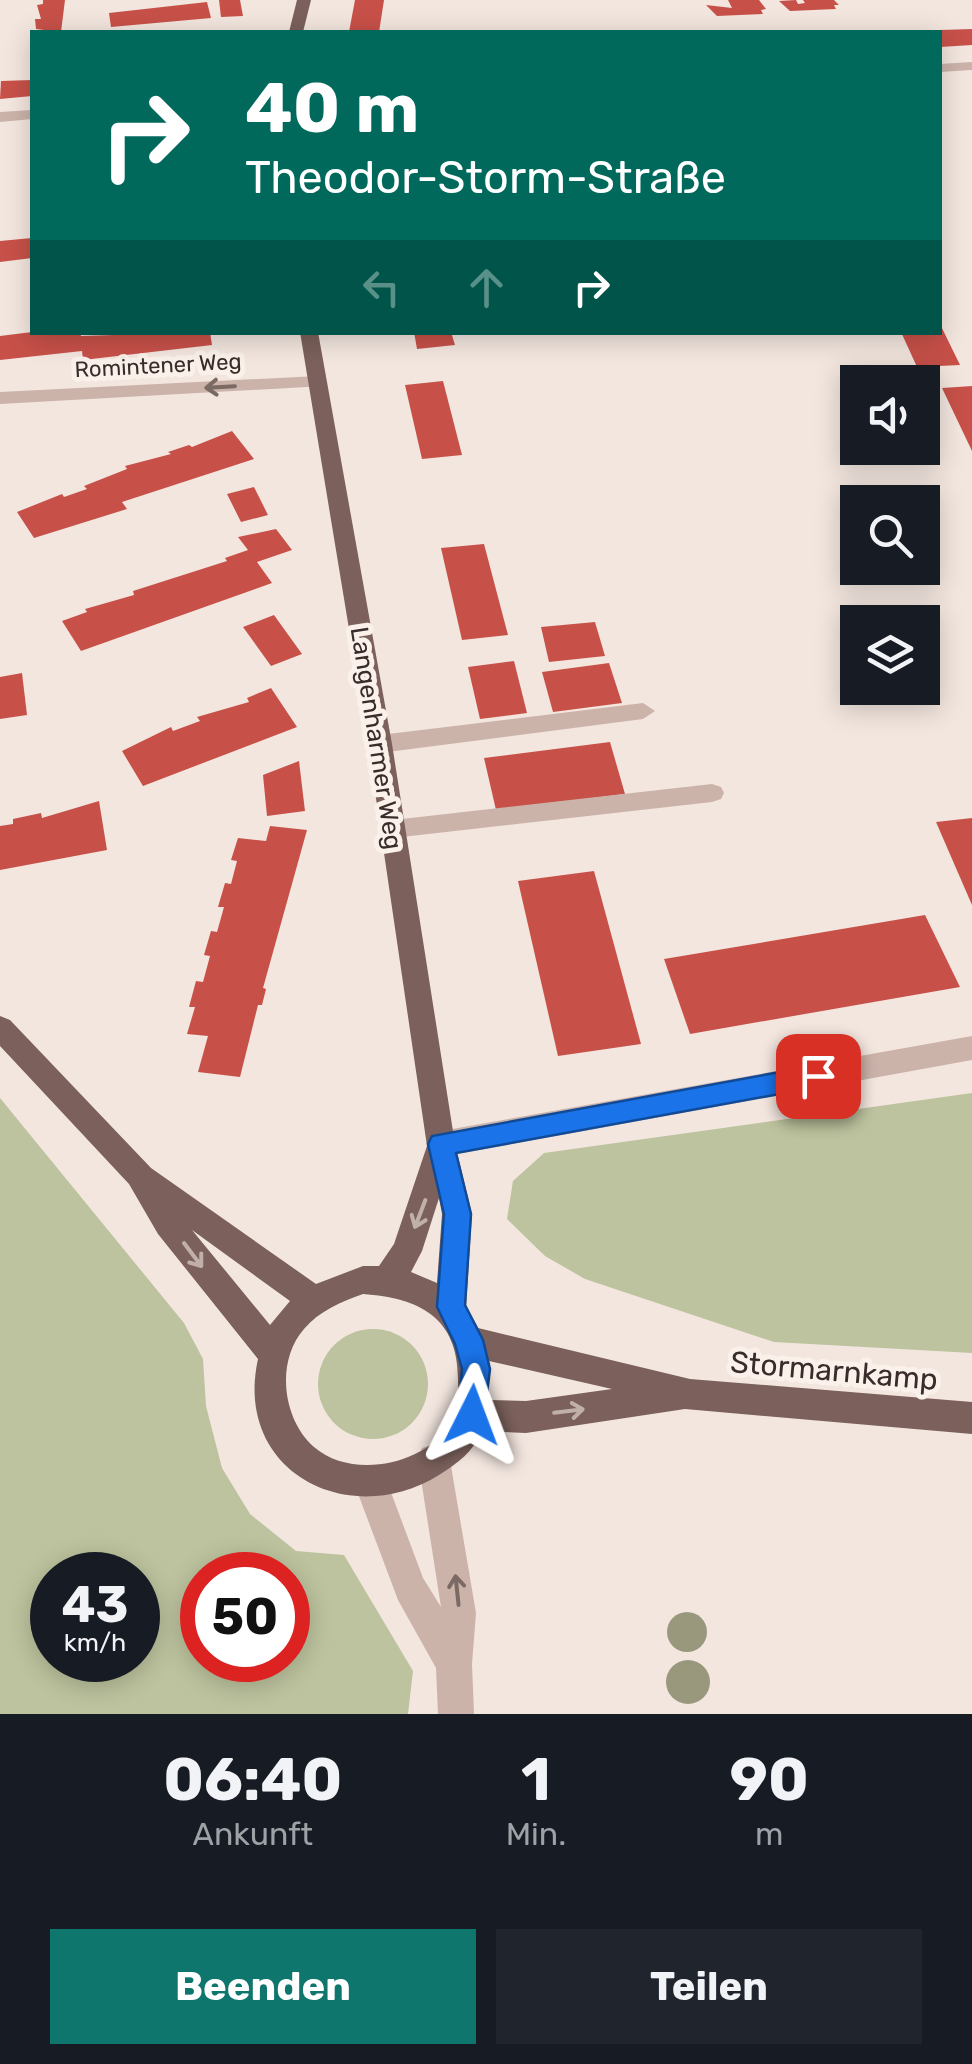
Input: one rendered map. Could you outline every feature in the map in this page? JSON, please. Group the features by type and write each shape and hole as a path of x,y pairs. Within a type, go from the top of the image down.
{"main road":[{"path":"296,30 304,0"},
{"name":"Langenharmer Weg","path":"310,335 380,744 441,1144 458,1214 451,1307"},
{"path":"0,1028 138,1175 169,1224 273,1353"},
{"name":"Langenharmer Weg","path":"388,1280 407,1250 441,1144"},
{"path":"138,1175 314,1300"},
{"path":"362,1280 388,1280 416,1286 451,1307 469,1340 476,1369 472,1415 464,1434 418,1471 371,1483 338,1479 311,1465 284,1438 272,1409 273,1353 288,1322 314,1300 362,1280"},
{"name":"Stormarnkamp","path":"469,1340 524,1358 591,1368 690,1395 972,1418"},
{"name":"Stormarnkamp","path":"472,1415 526,1416 690,1395"}],"street":[{"path":"947,72 972,68"},
{"path":"0,117 30,115"},
{"name":"Romintener Weg","path":"0,398 318,382"},
{"path":"380,744 643,710"},
{"path":"393,829 712,793"},
{"path":"441,1144 972,1048"},
{"path":"434,1460 459,1613 454,1664 456,1714"},
{"path":"371,1483 410,1588 454,1664"}],"green space":[{"path":"972,1093 972,1353 774,1342 585,1279 545,1256 507,1219 513,1181 544,1153"},
{"path":"0,1098 184,1323 203,1359 206,1406 222,1468 250,1514 296,1551 308,1552 180,1552 180,1682 310,1682 310,1552 344,1555 413,1671 408,1714 0,1714"},
{"path":"373,1329 394,1333 412,1345 424,1363 428,1384 424,1405 412,1423 394,1435 373,1439 352,1435 334,1423 322,1405 318,1384 322,1363 334,1345 352,1333"}],"building":[{"path":"43,0 65,0 61,30 36,29 35,19 41,19 37,5 43,4"},
{"path":"219,0 240,0 243,16 221,17"},
{"path":"355,0 384,0 379,30 349,30"},
{"path":"728,0 759,0 766,9 761,10 763,14 717,16 706,5 732,8"},
{"path":"796,0 798,4 805,3 803,0 834,0 839,5 834,5 836,9 790,11 779,1"},
{"path":"207,2 211,18 111,27 109,13"},
{"path":"972,29 972,45 942,47 940,30"},
{"path":"30,80 30,96 0,99 1,81"},
{"path":"30,238 30,258 0,262 0,241"},
{"path":"942,328 960,365 916,365 902,335 942,335"},
{"path":"30,332 210,335 212,345 83,360 82,351 0,360 0,336"},
{"path":"415,335 452,335 455,345 417,349"},
{"path":"443,381 462,455 422,459 405,385"},
{"path":"972,386 972,451 942,388"},
{"path":"232,431 254,459 122,502 127,509 34,538 17,512 62,494 64,497 87,489 84,486 127,469 125,466"},
{"path":"254,487 268,515 241,522 227,494"},
{"path":"276,529 292,550 257,562 272,583 81,651 62,621 87,612 85,609 134,595 133,591 227,561 225,558 248,550 238,537"},
{"path":"484,544 508,635 462,640 441,548"},
{"path":"274,615 302,654 271,666 243,627"},
{"path":"595,622 605,656 549,662 541,627"},
{"path":"514,661 527,713 480,719 468,667"},
{"path":"609,663 622,703 553,712 542,672"},
{"path":"22,673 27,715 0,719 0,677"},
{"path":"271,688 297,727 143,786 122,751 171,727 173,731 200,721 197,717 249,702 247,698"},
{"path":"610,742 625,794 496,810 484,758"},
{"path":"299,761 305,811 267,816 263,775"},
{"path":"99,801 107,850 0,870 0,826 13,824 13,819 41,813 42,818"},
{"path":"972,818 972,905 936,822"},
{"path":"270,826 307,830 263,988 266,989 262,1005 258,1005 240,1077 198,1072 208,1036 187,1034 195,1007 189,1007 196,981 203,982 210,956 204,955 211,931 217,932 224,907 218,907 225,883 231,884 237,861 231,860 238,838 266,841"},
{"path":"594,871 641,1044 558,1056 518,881"},
{"path":"925,915 960,987 690,1034 664,959"}],"route":[{"path":"472,1415 476,1369 469,1340 451,1307 458,1214 441,1144 818,1076"}]}
